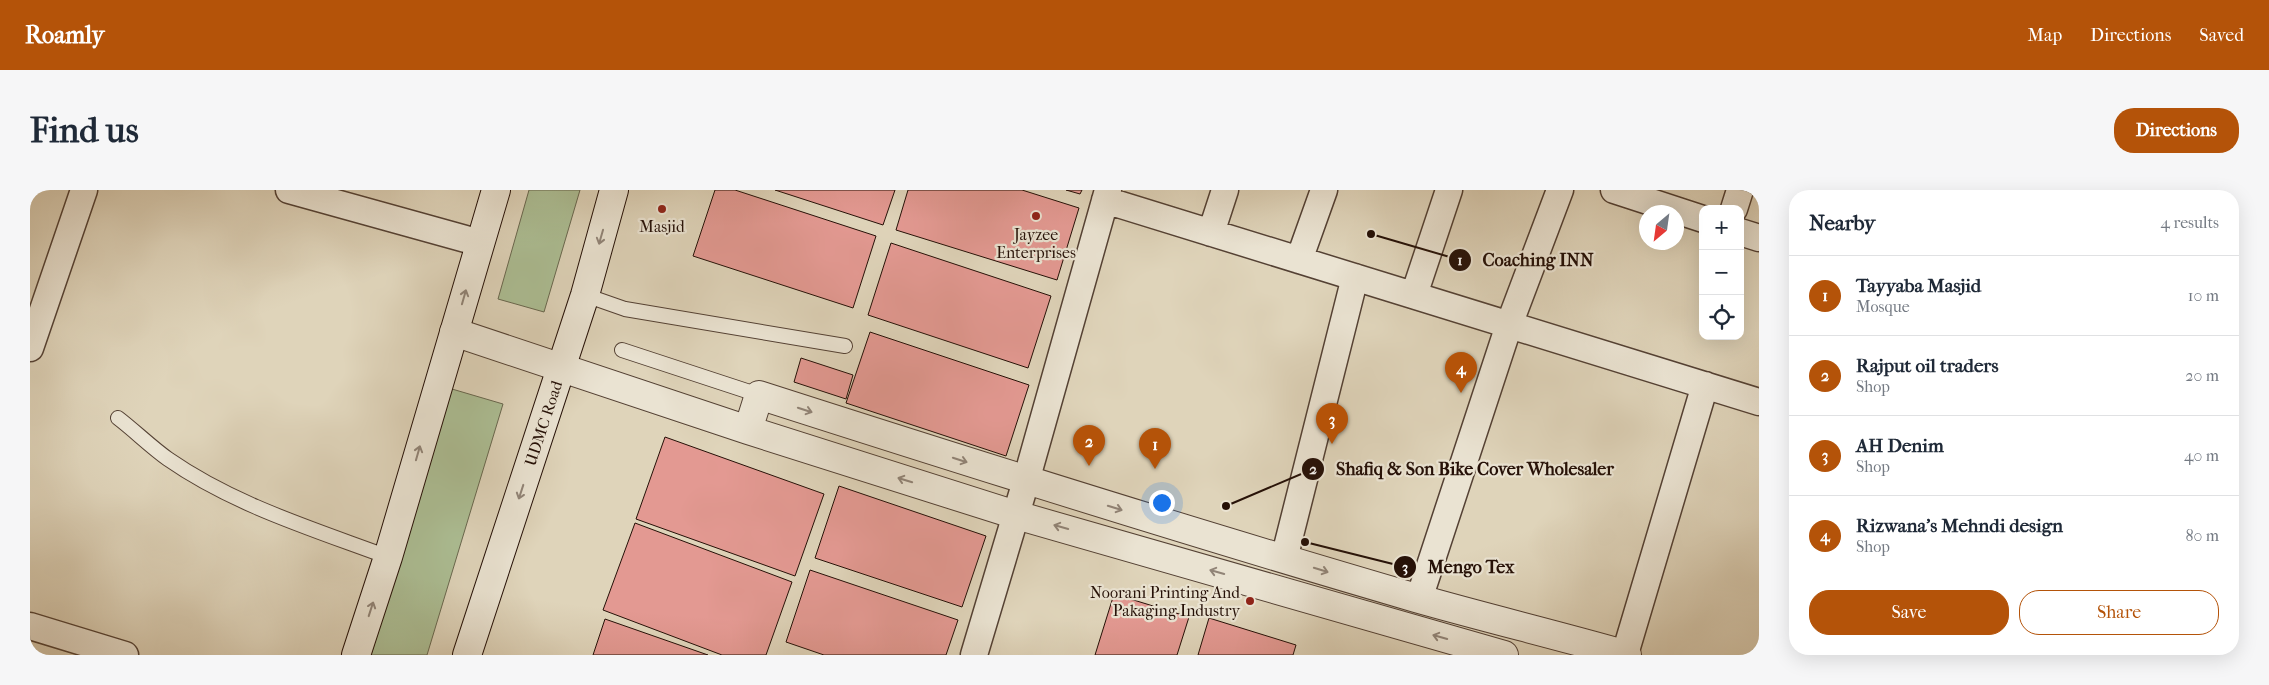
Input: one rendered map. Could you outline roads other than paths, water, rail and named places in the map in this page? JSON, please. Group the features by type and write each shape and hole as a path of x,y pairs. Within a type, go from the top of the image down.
{"street":[{"path":"30,348 84,190"},
{"path":"289,190 480,243"},
{"path":"356,655 388,557 496,190"},
{"name":"UDMC Road","path":"467,655 585,295 614,190"},
{"path":"1211,232 1225,190"},
{"path":"1299,260 1324,190"},
{"path":"1414,296 1449,190"},
{"path":"1419,599 1509,325 1560,190"},
{"path":"1614,190 1699,218"},
{"path":"1735,205 1740,190"},
{"path":"974,655 1026,481 1107,195 1211,232 1299,260 1759,402"},
{"path":"1744,233 1759,238"},
{"path":"1284,559 1355,277"},
{"path":"454,332 748,430 1016,514 1504,655"},
{"path":"748,430 759,395 1026,481 1284,559 1419,599 1626,655 1705,385"},
{"path":"30,626 125,655"}],"lane":[{"path":"585,295 625,309 845,346"},
{"path":"622,350 759,395"},
{"path":"118,418 168,458 209,484 281,518 388,557"}],"place":[{"name":"Masjid","path":"662,209"},
{"name":"Jayzee Enterprises","path":"1036,216"},
{"name":"Coaching INN","path":"1371,234"},
{"name":"Rizwana's Mehndi design","path":"1461,393"},
{"name":"AH Denim","path":"1332,444"},
{"name":"Rajput oil traders","path":"1089,466"},
{"name":"Tayyaba Masjid","path":"1155,469"},
{"name":"Shafiq & Son Bike Cover Wholesaler","path":"1226,506"},
{"name":"Mengo Tex","path":"1305,542"},
{"name":"Noorani Printing And Pakaging Industry","path":"1250,601"}]}
